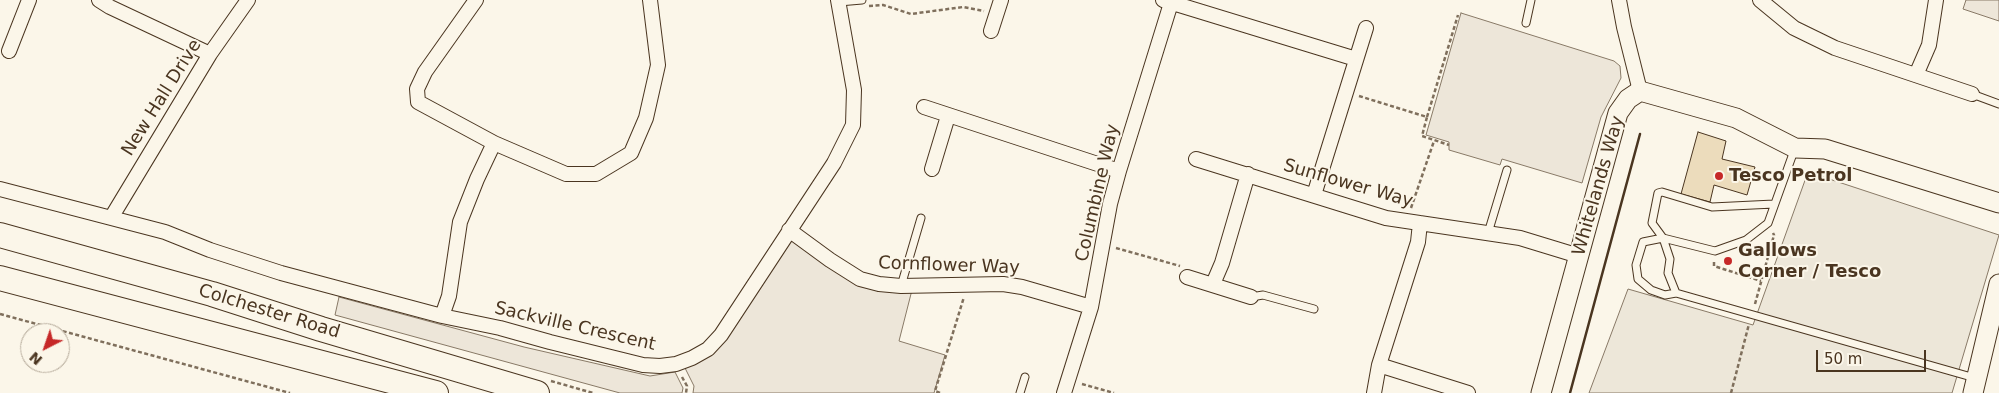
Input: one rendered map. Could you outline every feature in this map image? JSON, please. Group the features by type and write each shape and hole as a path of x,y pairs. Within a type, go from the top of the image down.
{"highway":[{"name":"Colchester Road","path":"0,234 212,294 321,329 537,393"},
{"name":"Colchester Road","path":"0,278 436,393"}],"street":[{"path":"9,51 28,0"},
{"path":"100,0 110,7 210,54"},
{"name":"New Hall Drive","path":"111,218 210,54 248,0"},
{"path":"476,0 446,40 417,89 418,102 494,143 566,174 596,174 631,153 646,118 658,65 650,0"},
{"path":"1619,0 1640,91 1736,118 1796,148 1825,149 1999,203"},
{"path":"1760,0 1794,28 1836,48 1884,66 1972,94"},
{"path":"1916,75 1929,45 1936,0"},
{"path":"1166,2 1356,58"},
{"name":"Columbine Way","path":"1066,386 1091,307 1118,171 1166,2"},
{"name":"Sackville Crescent","path":"0,188 166,232 210,250 280,273 442,316 500,328 643,365 660,366 676,364 708,349 722,335 834,163 853,125 854,90 839,4"},
{"path":"991,31 999,5"},
{"path":"1314,195 1366,28"},
{"name":"Whitelands Way","path":"1541,393 1618,114 1628,99 1640,91"},
{"path":"924,108 1118,171"},
{"path":"932,169 948,116"},
{"path":"442,316 449,296 460,222 494,143"},
{"name":"Sunflower Way","path":"1196,159 1386,218 1520,238 1579,256"},
{"path":"1213,284 1222,263 1248,174"},
{"path":"1374,393 1380,365 1418,242 1414,222"},
{"name":"Cornflower Way","path":"789,230 860,279 879,284 901,286 1003,284 1022,287 1091,307"},
{"path":"1187,277 1251,297"},
{"path":"1975,386 1995,320 1999,284"},
{"path":"1380,365 1468,393"}],"lane":[{"path":"839,4 862,0"},
{"path":"1526,23 1531,0"},
{"path":"1972,94 1999,104"},
{"path":"1796,148 1768,223 1746,240 1715,250 1663,238 1643,242 1636,265 1638,279 1651,290 1665,295 1676,293 1975,386"},
{"path":"1488,233 1507,170"},
{"path":"1676,293 1668,273 1670,260 1663,238 1652,223 1659,192 1712,206 1774,204"},
{"path":"901,286 921,218"},
{"path":"1251,297 1262,295 1314,309"},
{"path":"1020,393 1025,377"}],"path":[{"path":"839,4 883,5 911,14 963,7 979,11 999,5"},
{"path":"1448,145 1422,136 1458,15"},
{"path":"1346,91 1427,117"},
{"path":"1414,222 1434,141"},
{"path":"1104,244 1185,268 1187,277"},
{"path":"1715,250 1714,266 1761,281"},
{"path":"940,393 934,392 969,284"},
{"path":"0,314 290,393"},
{"path":"676,364 687,386 686,393"},
{"path":"1066,386 1114,393"}],"shaded area":[{"path":"1966,0 1999,0 1999,21 1963,9"},
{"path":"1461,13 1614,61 1620,66 1621,78 1601,117 1582,183 1502,159 1500,165 1449,150 1449,142 1426,135"},
{"path":"1808,172 1999,235 1952,393 1589,393 1628,289 1753,325"},
{"path":"789,230 860,279 913,286 899,341 945,355 934,393 693,393 694,386 682,362 708,349"},
{"path":"339,297 524,347 650,376 675,372 683,388 682,393 620,393 335,315"}],"building":[{"name":"Tesco Petrol","path":"1698,132 1726,141 1722,159 1755,167 1747,195 1714,185 1710,202 1681,194"}],"wall":[{"path":"1570,393 1640,134"}],"place":[{"name":"Tesco Petrol","path":"1719,176"},
{"name":"Gallows Corner / Tesco","path":"1728,261"}]}
